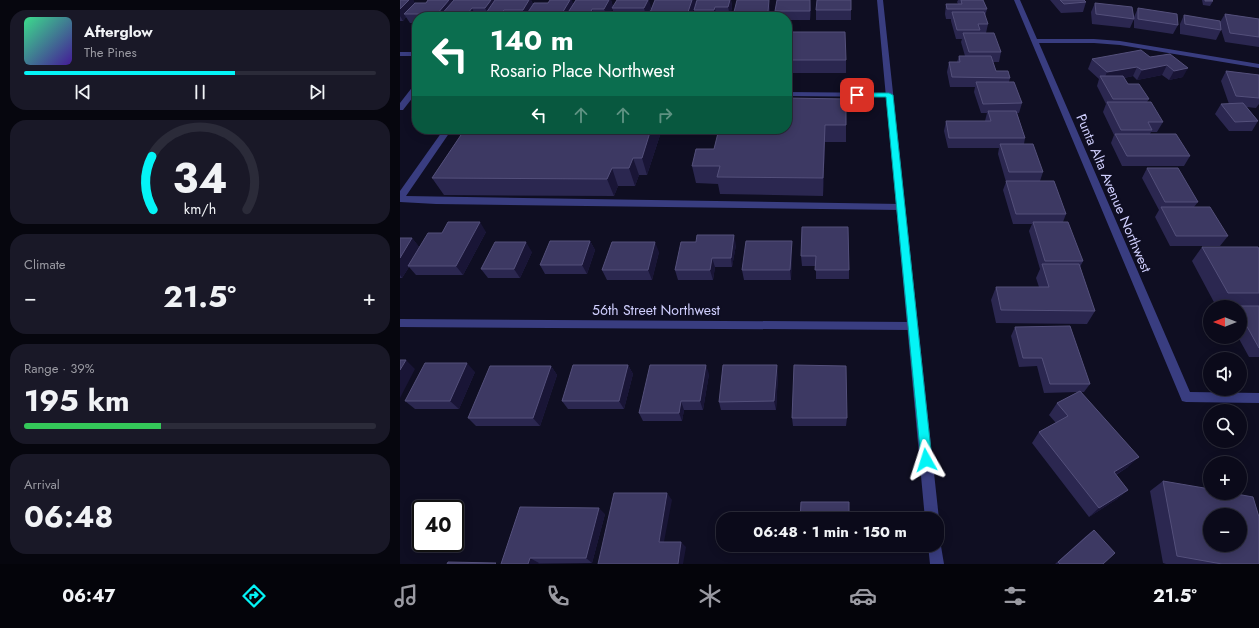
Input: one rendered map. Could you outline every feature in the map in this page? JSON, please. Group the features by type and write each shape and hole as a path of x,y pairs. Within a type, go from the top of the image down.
{"street":[{"path":"880,0 931,512"},
{"name":"Punta Alta Avenue Northwest","path":"1017,0 1186,398 1259,398"},
{"path":"1034,41 1094,41 1120,43 1259,66"},
{"path":"400,54 412,54"},
{"path":"400,108 412,93"},
{"path":"792,94 889,95"},
{"path":"400,198 445,134"},
{"path":"400,198 443,201 901,207"},
{"name":"56th Street Northwest","path":"400,323 912,326"},
{"path":"936,552 937,564"}],"building":[{"path":"400,0 409,0 400,9"},
{"path":"428,0 449,0 439,12 412,12 412,14 404,14 415,3 426,3"},
{"path":"454,0 491,0 485,8 472,8 469,12 444,12"},
{"path":"495,0 529,0 523,10 487,12"},
{"path":"550,0 570,0 563,12 528,12 534,3 548,3"},
{"path":"576,0 609,0 604,9 592,9 591,12 568,12"},
{"path":"617,0 648,0 644,8 612,8"},
{"path":"655,0 692,0 688,12 650,12"},
{"path":"697,0 730,0 728,7 715,7 714,10 694,10"},
{"path":"737,0 769,0 768,12 734,12"},
{"path":"777,0 810,0 810,11 775,11"},
{"path":"817,0 851,0 851,10 816,10"},
{"path":"961,0 983,0 987,9 947,9 946,4 962,4"},
{"path":"1060,0 1084,0 1086,2 1064,4"},
{"path":"1095,3 1132,7 1134,19 1096,14"},
{"path":"1138,8 1177,14 1178,25 1138,19"},
{"path":"952,12 984,12 988,24 978,24 980,30 957,30"},
{"path":"1225,14 1259,19 1259,37 1230,33"},
{"path":"1184,15 1220,21 1221,30 1185,24"},
{"path":"792,32 845,32 846,60 792,60"},
{"path":"963,33 994,33 1001,52 969,52"},
{"path":"1141,50 1150,57 1170,54 1188,68 1174,71 1167,65 1142,70 1137,67 1107,72 1092,59"},
{"path":"959,56 991,56 996,71 1008,71 1010,78 952,77 949,62 960,62"},
{"path":"1226,71 1259,75 1259,98 1236,96"},
{"path":"1100,76 1123,76 1128,84 1139,84 1149,99 1113,99"},
{"path":"976,82 1014,82 1022,103 983,104"},
{"path":"792,98 846,99 846,125 825,125 823,178 717,177 720,166 692,166 696,149 714,149 718,134 792,134"},
{"path":"1107,102 1151,102 1163,122 1148,122 1152,130 1121,130"},
{"path":"1243,103 1258,121 1235,122 1221,104"},
{"path":"988,111 1016,111 1025,138 949,138 946,121 991,121"},
{"path":"462,134 649,134 642,158 633,158 629,168 612,168 607,179 432,178"},
{"path":"1115,134 1176,134 1190,156 1127,156"},
{"path":"1000,144 1033,144 1043,172 1009,172"},
{"path":"1147,168 1178,168 1198,202 1165,202"},
{"path":"1006,181 1054,181 1066,214 1016,214"},
{"path":"1161,207 1210,207 1228,236 1176,236"},
{"path":"448,222 480,222 456,266 408,266 428,233 442,233"},
{"path":"1033,222 1068,222 1083,261 1045,261"},
{"path":"802,227 848,227 849,270 815,270 816,256 801,256"},
{"path":"697,235 734,235 731,258 712,258 710,270 675,270 681,242 696,242"},
{"path":"400,238 412,238 400,258"},
{"path":"550,241 590,241 582,265 540,265"},
{"path":"746,241 792,241 790,270 742,270"},
{"path":"495,242 526,242 514,269 481,269"},
{"path":"612,242 655,242 648,270 602,270"},
{"path":"1202,247 1258,247 1259,293 1228,293"},
{"path":"1042,264 1079,264 1095,311 1001,310 996,287 1049,287"},
{"path":"1247,306 1259,306 1259,348 1247,327"},
{"path":"1070,326 1090,384 1050,384 1042,358 1023,358 1015,327"},
{"path":"400,360 406,360 400,370"},
{"path":"425,363 467,363 450,401 405,401"},
{"path":"573,365 628,365 619,401 562,401"},
{"path":"650,365 706,365 700,401 681,401 679,413 639,413"},
{"path":"723,365 777,365 774,401 719,402"},
{"path":"794,365 846,366 847,418 792,418"},
{"path":"490,366 551,366 533,418 468,418"},
{"path":"1080,391 1139,457 1114,472 1128,490 1099,508 1039,432 1068,416 1057,403"},
{"path":"1163,481 1203,488 1203,500 1247,500 1247,496 1253,497 1259,517 1259,564 1222,564 1177,556"},
{"path":"614,493 667,493 659,542 681,542 678,564 598,564"},
{"path":"801,502 849,502 849,512 800,512"},
{"path":"520,507 599,508 586,558 530,558 528,564 501,564"},
{"path":"1094,530 1115,553 1103,564 1060,564 1058,562"},
{"path":"448,562 496,563 447,564"}],"route":[{"path":"857,95 889,95 926,460"}]}
